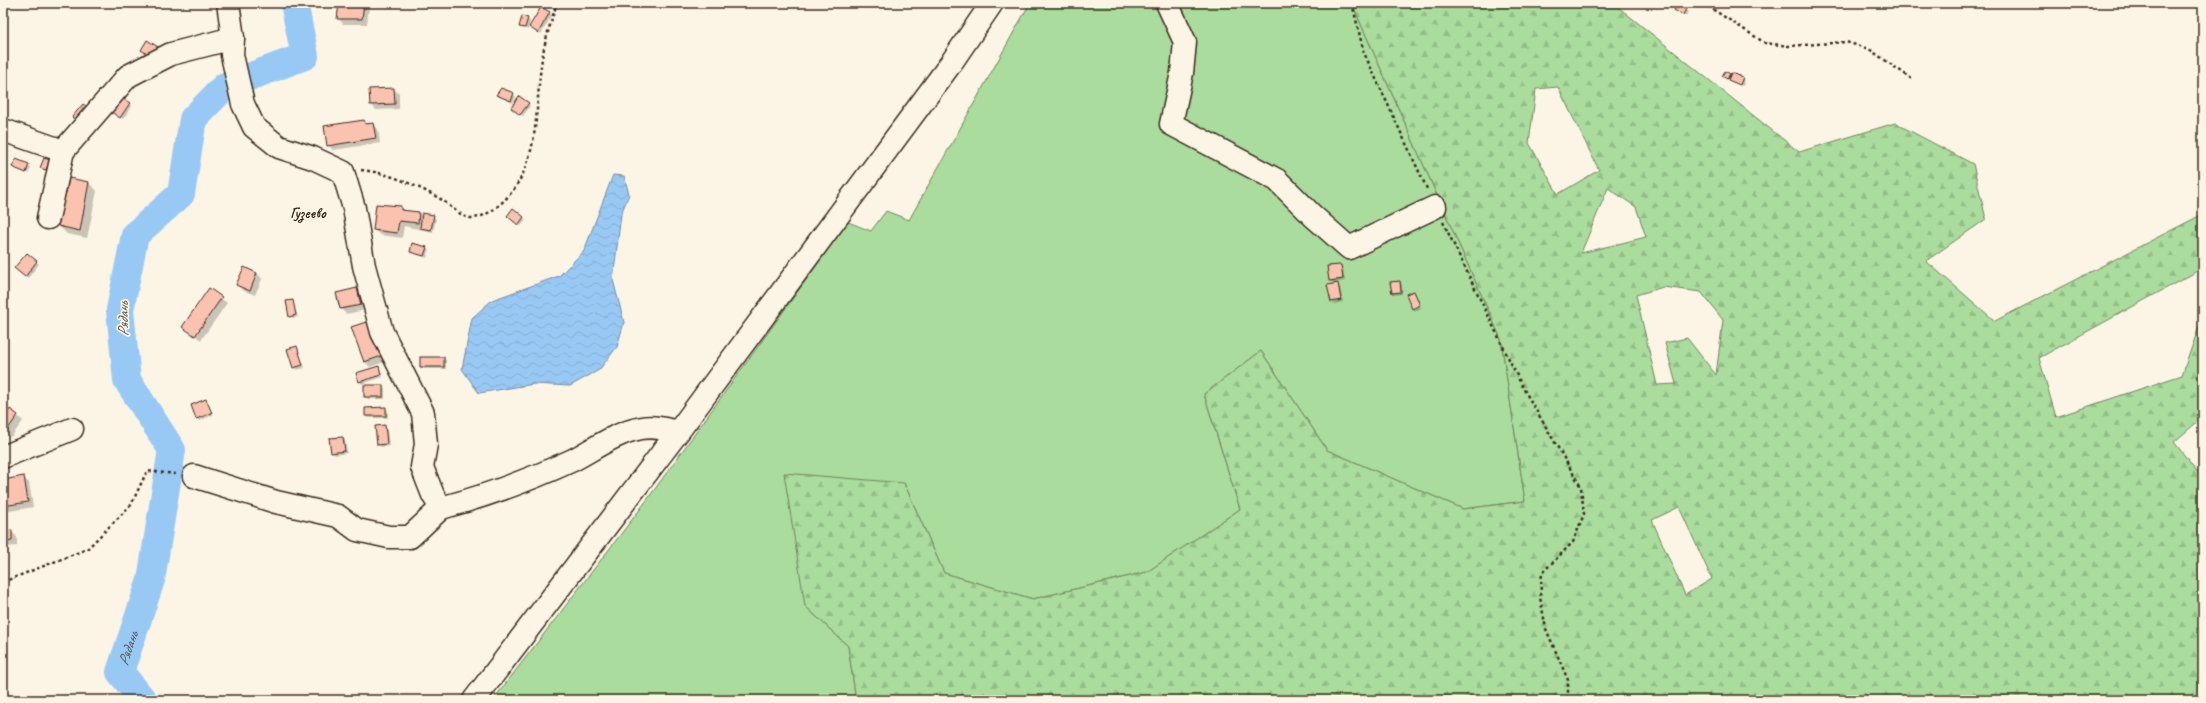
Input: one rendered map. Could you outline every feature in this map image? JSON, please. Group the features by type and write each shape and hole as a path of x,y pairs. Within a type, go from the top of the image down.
{"street":[{"path":"228,3 233,46 243,104 254,126 279,147 313,158 343,172 354,208 364,266 382,332 423,413 426,444 422,467 433,495 441,508"},
{"path":"474,700 678,432 949,66 992,3"},
{"path":"1167,3 1185,42 1182,72 1171,124 1278,180 1313,216 1349,248 1436,207"},
{"path":"48,218 63,151 128,76 171,54 233,46"},
{"path":"3,130 63,151"},
{"path":"194,476 276,502 338,516 357,530 389,537 410,537 441,508 483,497 572,460 621,434 642,428 663,428 678,432"},
{"path":"3,457 72,429"}],"path":[{"path":"343,172 361,170 395,177 438,198 468,218 473,219 488,213 509,196 522,178 530,157 537,124 542,58 557,3"},
{"path":"1352,3 1364,53 1436,207 1523,388 1581,487 1584,514 1573,542 1542,573 1540,597 1546,629 1568,680 1568,700"},
{"path":"1703,3 1765,43 1789,46 1846,42 1869,49 1912,78"},
{"path":"3,582 87,549 131,506 147,471 194,476"}],"green space":[{"path":"1030,3 1354,3 1356,13 1501,339 1525,501 1463,509 1327,450 1261,351 1204,394 1240,509 1147,572 1033,599 944,573 904,483 805,606 848,646 856,700 493,700 644,504 848,222 871,231 886,211 909,220"},
{"path":"1354,3 1613,3 1799,152 1895,123 1973,164 1986,219 1926,261 1995,321 2203,214 2203,268 2039,358 2056,417 2182,375 2203,315 2203,417 2174,442 2203,479 2203,700 856,700 848,646 805,606 784,473 904,483 944,573 1033,599 1147,572 1240,509 1204,394 1261,351 1327,450 1463,509 1525,501 1501,339 1356,13","holes":["1558,87 1599,170 1558,194 1529,143 1536,89","1608,188 1636,207 1646,237 1581,253","1663,287 1701,292 1723,320 1716,375 1687,338 1665,343 1676,384 1657,385 1636,295","1679,507 1712,579 1685,595 1652,520"]}],"water":[{"path":"613,175 624,176 629,194 621,214 613,280 624,322 617,347 599,370 570,386 534,384 479,393 462,369 472,318 492,300 559,276 584,251"}],"building":[{"path":"339,3 364,3 362,19 337,19"},
{"path":"1677,4 1686,9 1683,15 1674,10"},
{"path":"541,7 550,12 538,33 529,27"},
{"path":"522,16 528,18 525,28 519,27"},
{"path":"147,40 163,50 156,60 141,50"},
{"path":"1725,71 1730,74 1727,79 1722,76"},
{"path":"1731,73 1743,77 1740,85 1728,80"},
{"path":"394,88 395,104 370,105 369,89"},
{"path":"501,88 514,93 511,101 496,95"},
{"path":"119,96 130,103 120,118 110,111"},
{"path":"519,96 529,103 520,115 511,108"},
{"path":"83,104 91,110 79,123 72,117"},
{"path":"364,120 365,124 373,123 376,138 327,146 324,126"},
{"path":"44,158 50,160 46,170 40,168"},
{"path":"16,159 29,164 26,173 12,167"},
{"path":"69,178 89,182 80,231 58,226 61,211 57,210 61,192 66,193"},
{"path":"376,204 401,206 401,210 419,212 418,223 399,221 397,233 373,230"},
{"path":"513,208 524,217 518,225 507,216"},
{"path":"422,213 434,215 431,230 420,228"},
{"path":"412,243 427,247 424,256 410,252"},
{"path":"27,253 37,261 25,277 14,268"},
{"path":"1341,265 1343,279 1329,281 1327,266"},
{"path":"244,267 257,273 250,291 236,285"},
{"path":"1400,281 1401,292 1392,293 1390,282"},
{"path":"1338,283 1341,300 1331,302 1327,285"},
{"path":"209,288 222,297 195,336 182,327"},
{"path":"357,288 361,305 340,309 336,293"},
{"path":"1414,291 1420,305 1412,309 1406,294"},
{"path":"293,300 296,315 289,317 286,301"},
{"path":"369,321 382,356 364,362 351,327"},
{"path":"297,346 303,365 293,368 287,349"},
{"path":"420,357 444,357 444,367 420,367"},
{"path":"379,366 381,375 359,382 356,373"},
{"path":"364,385 383,385 383,397 364,397"},
{"path":"206,399 212,413 196,419 191,405"},
{"path":"386,407 386,416 365,416 365,408"},
{"path":"10,409 18,415 5,433 3,431 3,413 6,415"},
{"path":"385,425 387,444 377,445 375,426"},
{"path":"343,437 345,451 331,453 329,438"},
{"path":"24,476 28,502 3,506 3,480"},
{"path":"12,530 12,541 3,542 3,531"}],"waterway":[{"name":"Рядань","path":"143,700 120,672 151,580 172,450 127,380 120,310 135,235 181,194 193,119 225,86 305,56 294,3"}],"district":[{"name":"Гузеево","path":"308,213"}]}
